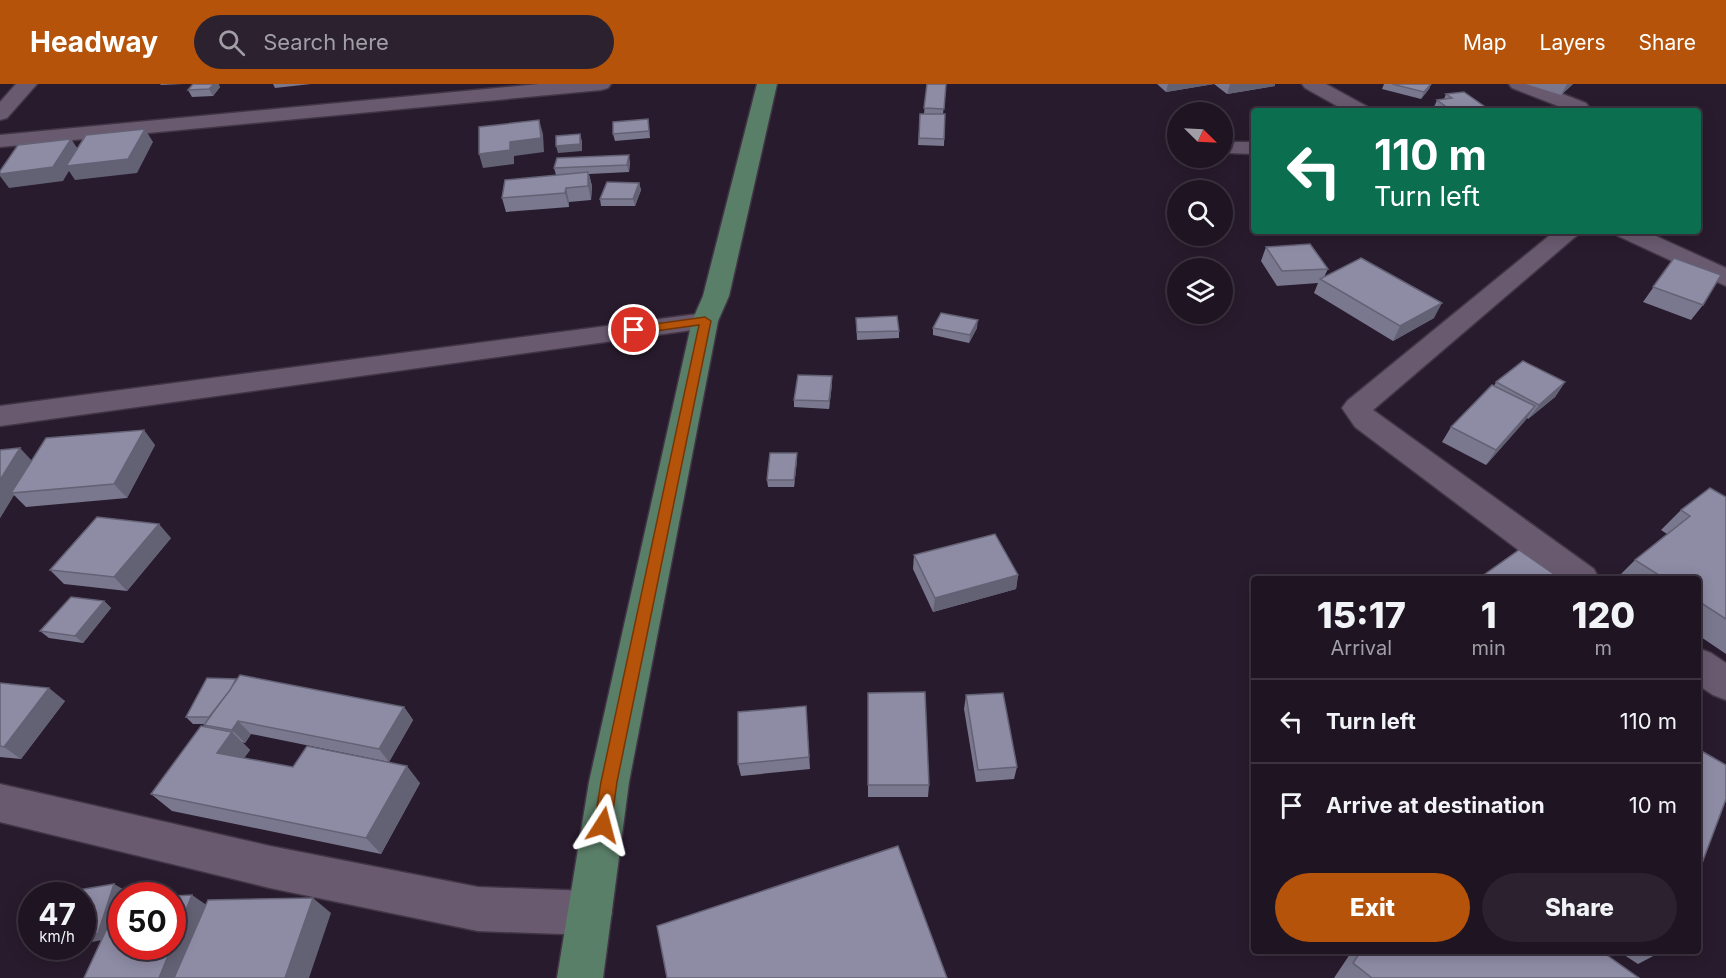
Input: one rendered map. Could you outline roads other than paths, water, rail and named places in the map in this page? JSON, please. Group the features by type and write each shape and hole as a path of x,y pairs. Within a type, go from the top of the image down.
{"main road":[{"path":"580,978 609,782 705,321 716,296 767,84"}],"street":[{"path":"0,114 27,84"},
{"path":"0,141 602,84"},
{"path":"1312,84 1356,108"},
{"path":"1519,84 1579,107"},
{"path":"1566,234 1357,408 1365,420 1578,576"},
{"path":"1632,234 1726,278"},
{"path":"0,416 705,321"},
{"path":"1701,666 1726,684"},
{"path":"0,803 270,867 478,909 590,913"}]}
